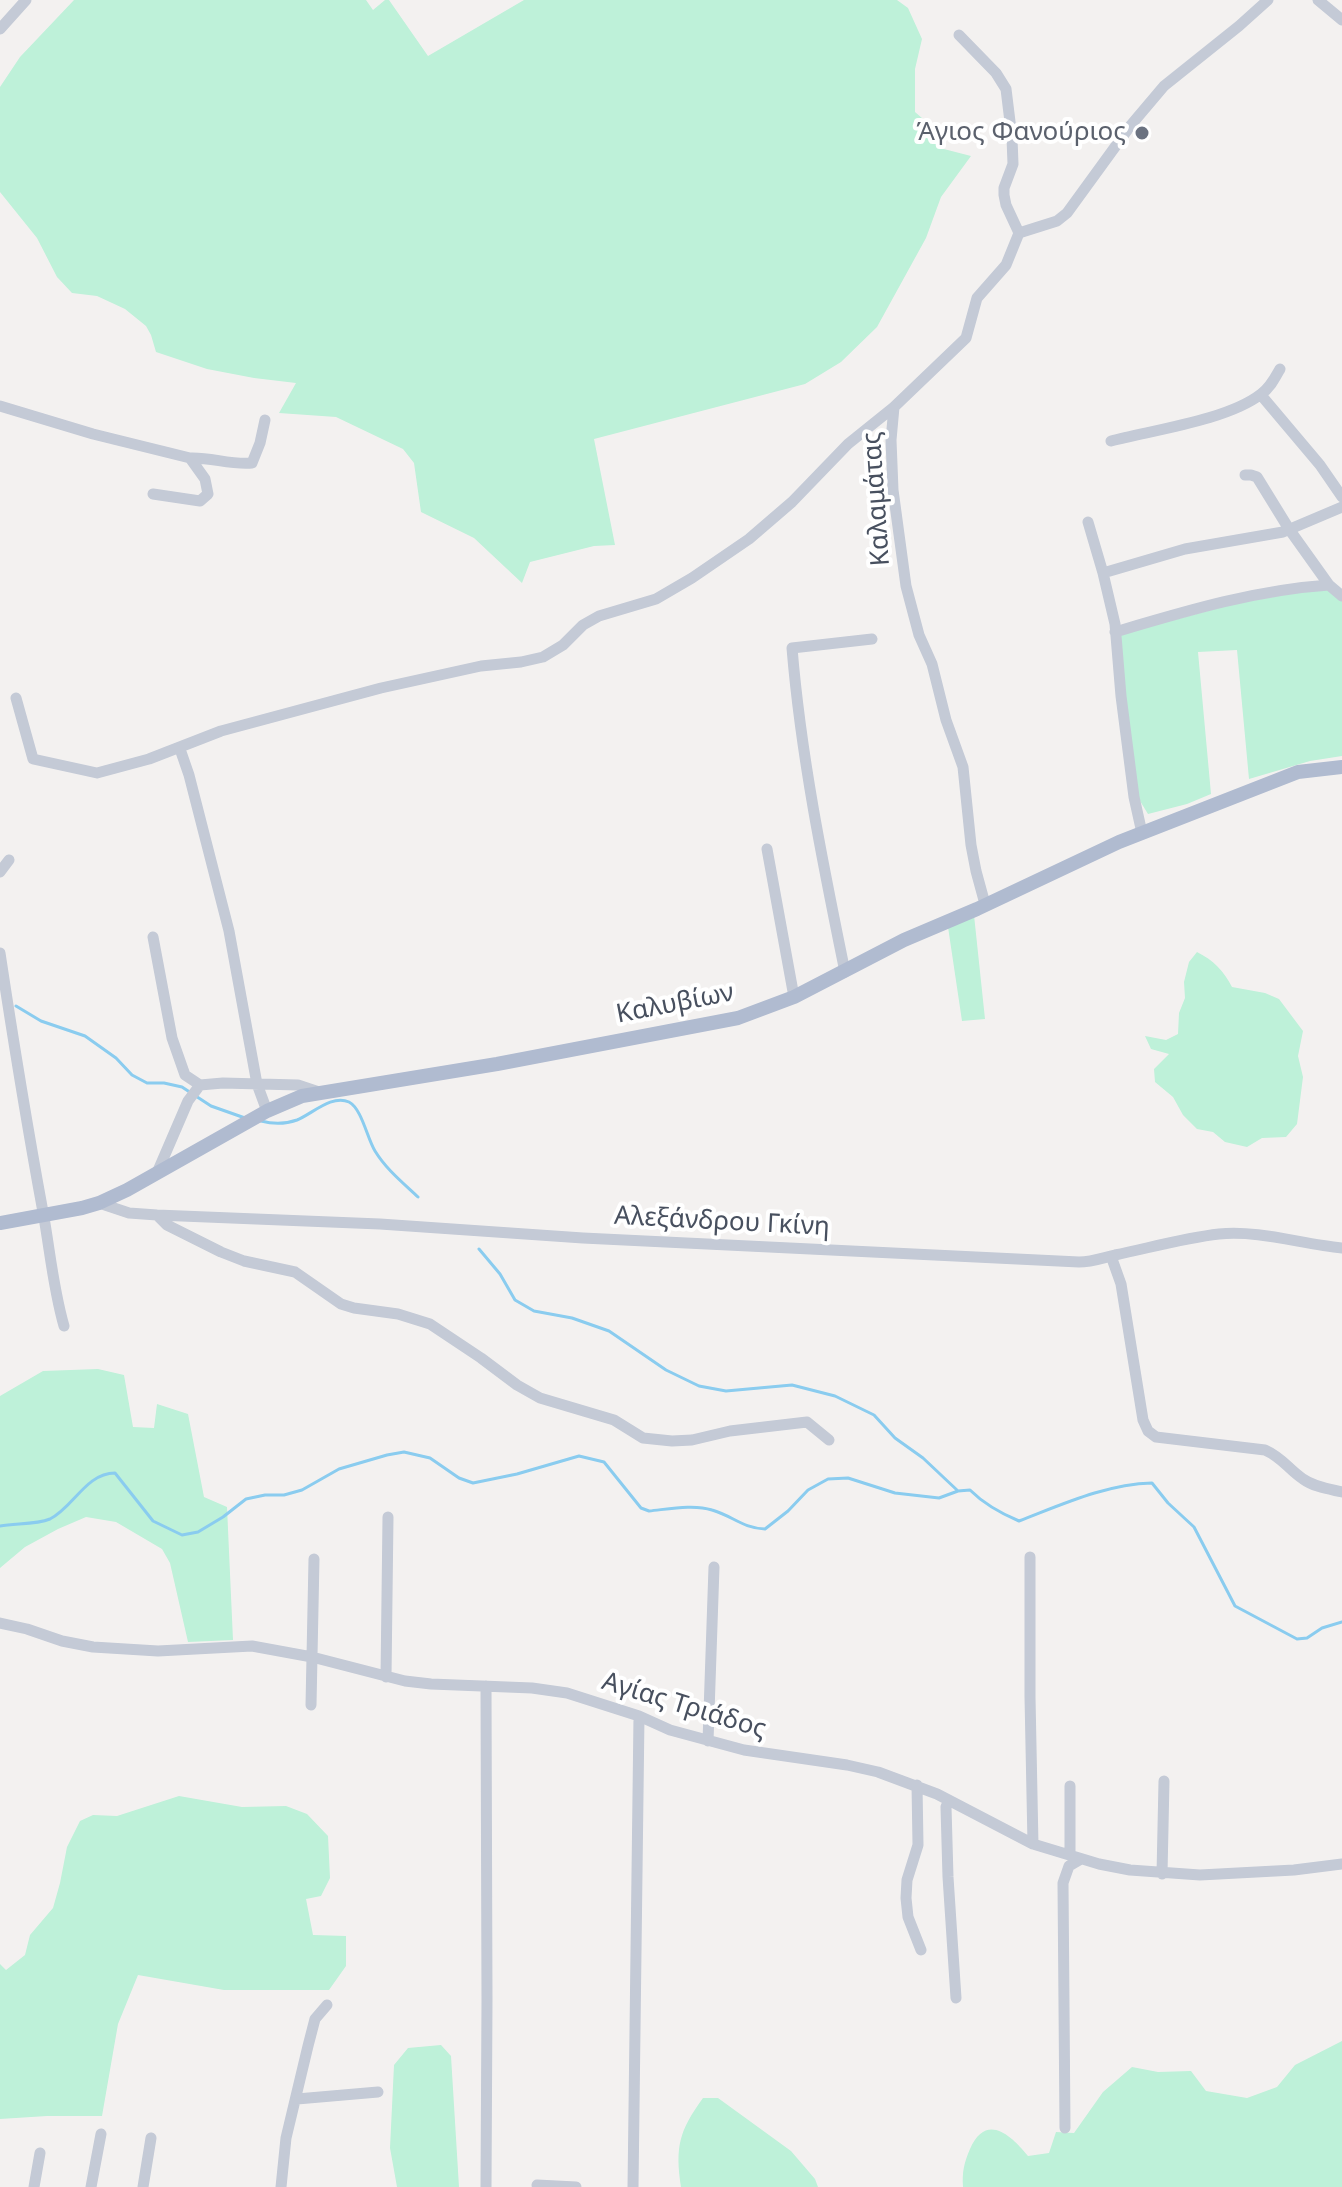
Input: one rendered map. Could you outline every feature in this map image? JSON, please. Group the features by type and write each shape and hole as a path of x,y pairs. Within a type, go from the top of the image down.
{"main road":[{"name":"Καλυβίων","path":"0,1223 99,1203 263,1113 302,1096 497,1064 738,1018 794,997 904,940 1119,842 1298,772 1342,767"}],"street":[{"path":"0,29 26,0"},
{"path":"959,35 996,73 1006,89 1013,164 1004,195 1019,233 1057,221 1067,213 1131,125 1164,86 1268,0"},
{"path":"1318,0 1342,20"},
{"name":"Καλαμάτας","path":"985,904 971,845 963,767 906,586 893,490 891,440 894,407 966,338 977,298 1006,265 1019,233"},
{"path":"1111,441 1215,415 1244,404 1261,395 1280,369"},
{"path":"1261,395 1320,465 1342,497"},
{"path":"0,406 93,434 190,458 207,458 235,465 252,463 265,420"},
{"path":"16,698 33,759 97,773 180,749 221,731 381,688 481,666 543,657 563,645 583,625 599,616 656,599 749,539 792,502 848,444 894,407"},
{"path":"153,494 200,501 208,494 205,479 190,458"},
{"path":"1245,475 1257,477 1289,529 1329,585 1342,596"},
{"path":"1103,573 1185,549 1283,532 1342,507"},
{"path":"1088,522 1103,573 1115,632 1134,797 1142,833"},
{"path":"1115,632 1195,607 1291,588 1329,585"},
{"path":"845,972 811,801 792,648 872,639"},
{"path":"180,749 229,931 263,1113"},
{"path":"767,849 794,997"},
{"path":"0,872 9,860"},
{"path":"153,937 172,1038 185,1075 198,1087"},
{"path":"0,953 55,1295 64,1326"},
{"path":"157,1173 188,1101 198,1087 223,1083 298,1085 319,1092"},
{"name":"Αλεξάνδρου Γκίνη","path":"99,1203 129,1213 157,1215 1079,1262 1092,1262 1188,1239 1229,1233 1342,1248"},
{"path":"157,1215 167,1225 221,1252 258,1265 295,1272 341,1304 398,1314 430,1324 540,1398 614,1420 643,1438 692,1440 730,1431 807,1422 829,1440"},
{"path":"1111,1256 1121,1284 1143,1420 1148,1431 1156,1437 1265,1450 1278,1456 1304,1480 1318,1487 1342,1492"},
{"path":"386,1677 388,1517"},
{"path":"1030,1557 1033,1844"},
{"path":"311,1705 314,1559"},
{"path":"708,1741 714,1567"},
{"name":"Αγίας Τριάδος","path":"0,1623 93,1647 158,1651 252,1646 312,1657 386,1677 431,1684 532,1688 567,1693 708,1741 878,1772 917,1785 1033,1844 1099,1864 1162,1874 1200,1875 1342,1864"},
{"path":"486,1686 486,2187"},
{"path":"633,2187 639,1716"},
{"path":"1162,1874 1164,1781"},
{"path":"917,1785 918,1845 907,1880 906,1898 908,1917 921,1950"},
{"path":"1065,2128 1063,1883 1075,1857 1070,1786"},
{"path":"949,1800 946,1807 948,1877 956,1998"},
{"path":"281,2187 286,2138 315,2019 327,2005"},
{"path":"297,2099 378,2092"},
{"path":"91,2187 101,2134"},
{"path":"143,2187 151,2138"},
{"path":"34,2187 40,2153"},
{"path":"537,2185 576,2187"}],"green space":[{"path":"74,0 366,0 373,10 389,0 428,56 524,0 897,0 908,8 922,39 915,69 915,112 944,137 940,148 971,156 941,197 926,238 877,327 841,362 805,384 594,439 615,545 594,546 530,562 522,583 474,538 421,512 414,463 403,449 336,417 279,413 296,383 207,369 156,352 146,326 125,309 97,296 72,293 57,277 37,238 0,192 0,87 20,57"},
{"path":"1328,587 1342,600 1342,756 1310,761 1249,779 1237,650 1198,652 1211,794 1148,814 1137,796 1117,635 1234,604"},
{"path":"974,915 985,1019 962,1021 948,927"},
{"path":"1197,952 1218,966 1232,987 1279,999 1303,1031 1298,1056 1303,1077 1297,1124 1286,1137 1262,1138 1247,1147 1225,1142 1213,1132 1197,1129 1183,1115 1173,1097 1155,1082 1154,1069 1169,1054 1151,1049 1145,1036 1166,1040 1178,1034 1179,1013 1185,998 1184,982 1189,962"},
{"path":"98,1369 124,1375 133,1427 154,1428 157,1404 188,1414 204,1497 227,1507 233,1640 188,1642 170,1563 162,1549 116,1522 86,1517 25,1547 0,1568 0,1396 43,1371"},
{"path":"179,1796 242,1807 286,1806 307,1814 328,1836 330,1878 321,1896 306,1899 313,1935 346,1936 346,1966 329,1990 224,1990 138,1975 118,2024 102,2116 0,2119 0,1964 6,1970 25,1955 30,1935 53,1908 67,1847 80,1821 93,1815 117,1816"},
{"path":"1342,2041 1342,2187 963,2187 968,2154 976,2138 983,2132 991,2130 1006,2135 1028,2156 1049,2153 1056,2132 1074,2133 1103,2092 1132,2067 1158,2072 1191,2071 1206,2091 1247,2098 1277,2087 1295,2065"},
{"path":"441,2045 451,2056 459,2187 397,2187 390,2148 394,2065 408,2048"},
{"path":"703,2098 718,2098 791,2151 815,2179 818,2187 681,2187 681,2140"}],"waterway":[{"path":"16,1006 41,1021 85,1036 116,1058 132,1075 147,1083 182,1087 211,1106 245,1118"},
{"path":"261,1121 293,1121 329,1103 349,1102 364,1124 379,1158 418,1197"},
{"path":"479,1249 500,1274 515,1300 534,1311 572,1318 609,1331 666,1370 699,1386 726,1391 792,1385 835,1396 874,1415 895,1438 923,1458 958,1491"},
{"path":"0,1526 50,1519 96,1479 115,1473 153,1521 182,1535 198,1532 246,1499 302,1490 339,1469 404,1452 430,1458 459,1478 473,1483 579,1456 604,1462 641,1508 649,1511 705,1508 765,1529 808,1490 828,1479 848,1478 895,1493 939,1498 970,1490 993,1508 1019,1521 1101,1491 1152,1483 1194,1527 1235,1606 1297,1639 1307,1638 1322,1628 1342,1622"}],"place":[{"name":"Άγιος Φανούριος","path":"1142,133"}]}
